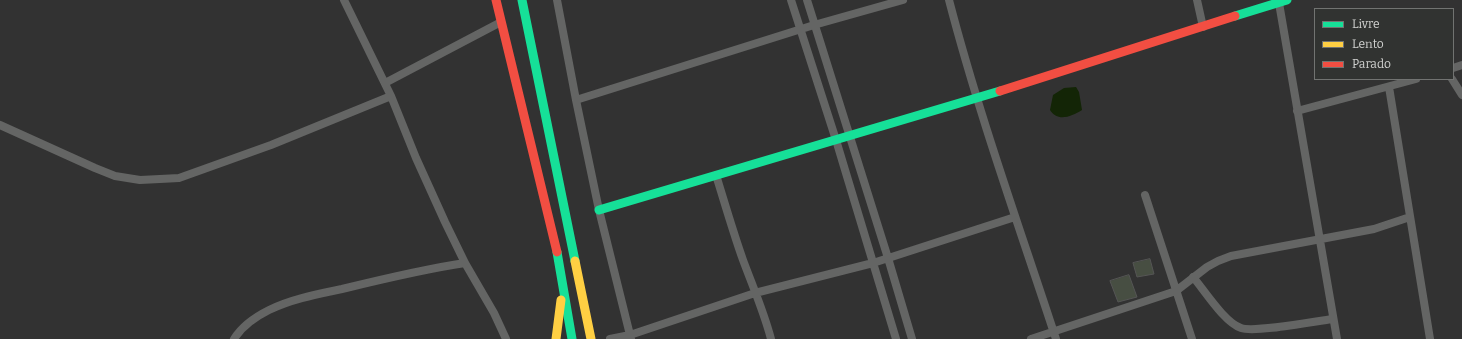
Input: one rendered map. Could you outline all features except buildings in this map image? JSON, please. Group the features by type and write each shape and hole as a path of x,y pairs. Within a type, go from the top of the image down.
{"main road":[{"path":"496,0 560,266 572,339"},
{"path":"522,0 591,339"},
{"path":"599,210 977,98 1283,1"},
{"path":"556,339 564,285"}],"street":[{"path":"344,0 392,96 419,165 445,222 465,263 494,313 506,339"},
{"path":"557,0 599,210 631,337"},
{"path":"791,0 836,140 896,339"},
{"path":"807,0 912,339"},
{"path":"576,100 800,29 903,0"},
{"path":"948,0 962,52 1055,335"},
{"path":"1197,0 1203,27"},
{"path":"1283,1 1297,111 1337,339"},
{"path":"385,83 501,22"},
{"path":"1297,111 1413,80"},
{"path":"1453,80 1462,95"},
{"path":"1389,87 1430,339"},
{"path":"0,126 115,176 140,180 179,178 271,145 392,96"},
{"path":"716,175 738,247 761,306 771,339"},
{"path":"1145,194 1192,339"},
{"path":"610,339 631,337 755,293 873,263 1015,217"},
{"path":"1031,339 1055,335 1176,291 1194,276 1218,261 1230,256 1374,229 1410,217"},
{"path":"234,339 239,331 253,319 297,299 440,266 465,263"},
{"path":"1194,276 1231,322 1242,328 1257,329 1333,319"}],"shaded area":[{"path":"1076,87 1079,92 1082,110 1073,115 1064,117 1053,114 1050,110 1053,95 1064,88"}],"traffic: fast":[{"path":"522,0 575,261"},
{"path":"1235,16 1287,0"},
{"path":"599,210 1000,91"},
{"path":"557,252 572,339"}],"traffic: slow":[{"path":"575,261 591,339"},
{"path":"556,339 561,300"}],"traffic: jam":[{"path":"496,0 557,252"},
{"path":"1000,91 1235,16"}]}
